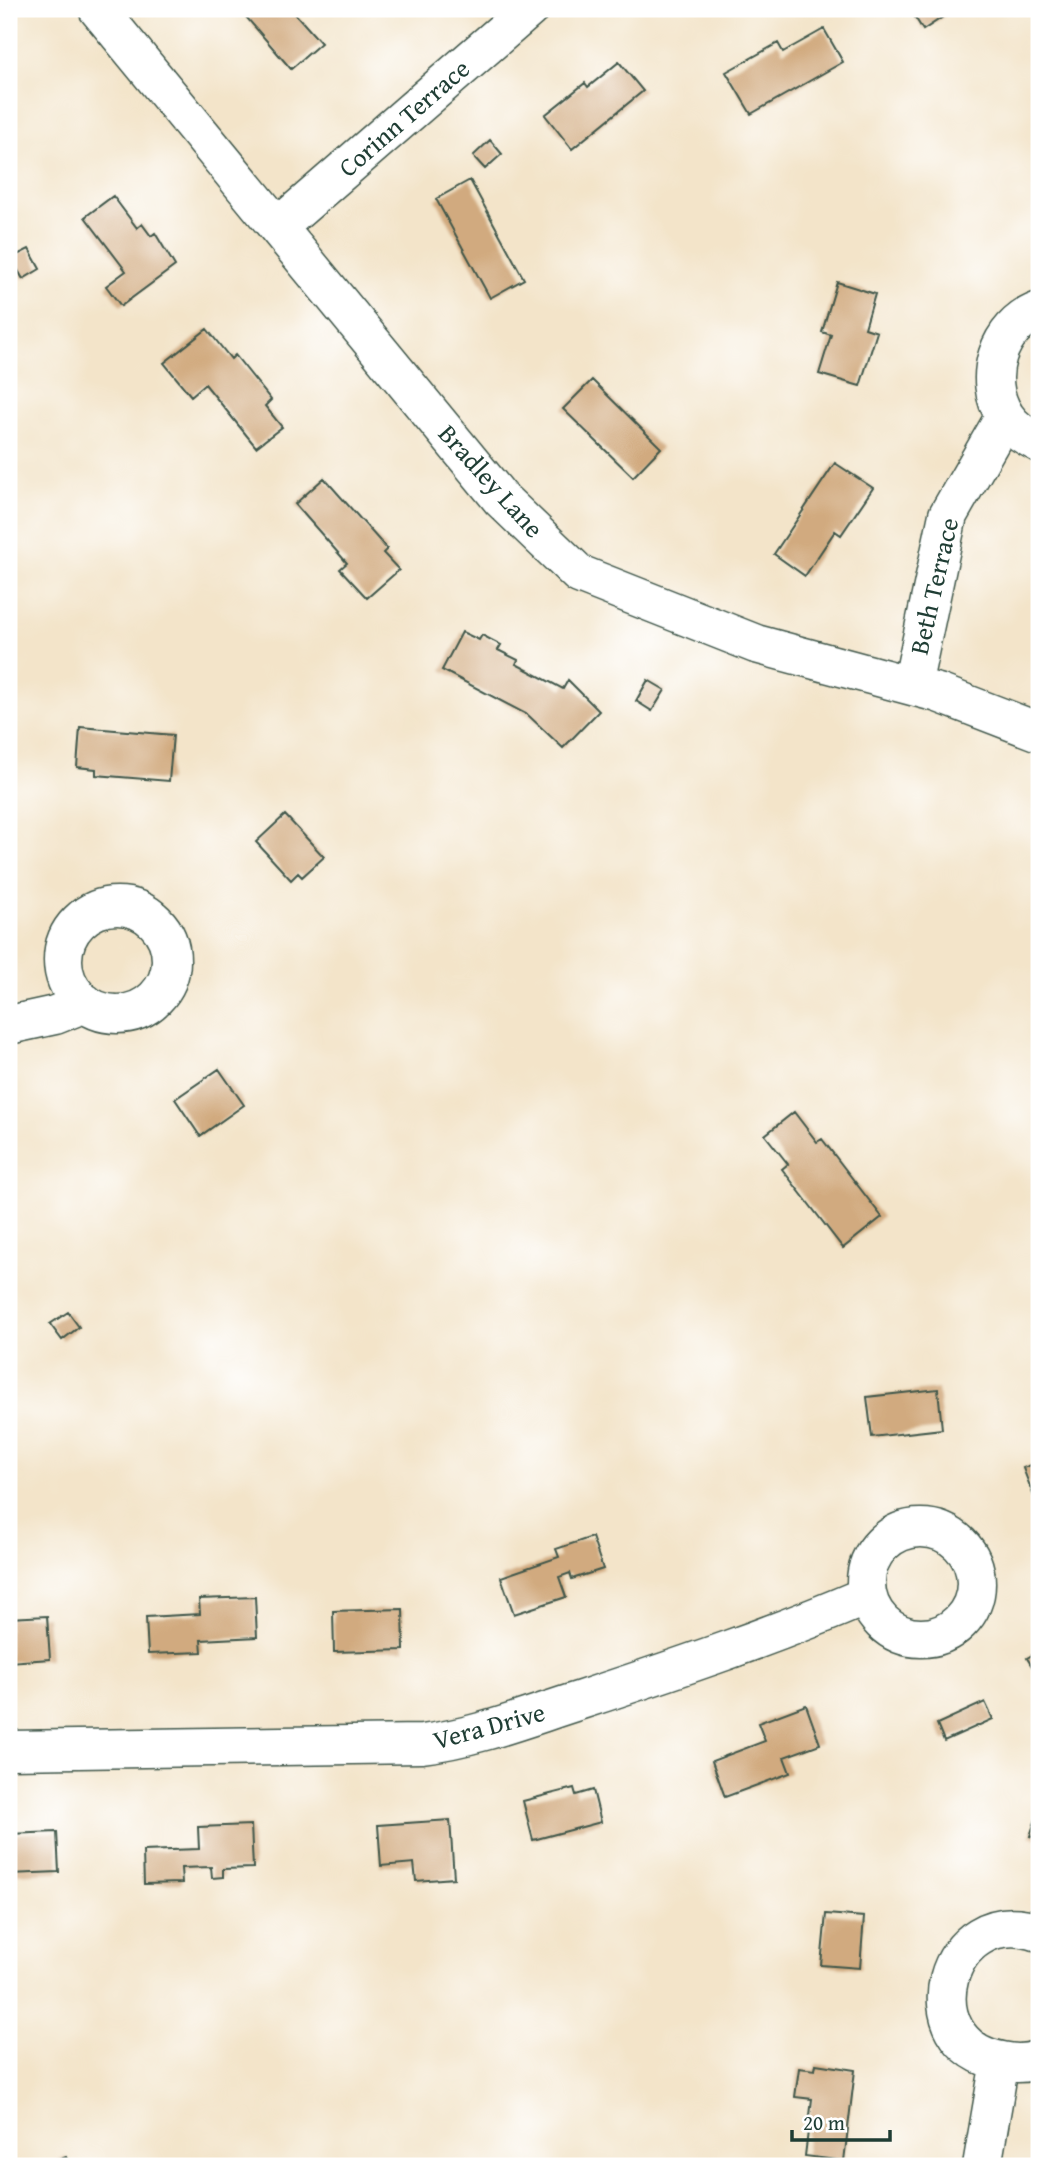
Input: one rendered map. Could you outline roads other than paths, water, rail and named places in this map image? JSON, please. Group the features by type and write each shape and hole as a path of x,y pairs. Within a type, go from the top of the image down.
{"street":[{"name":"Bradley Lane","path":"98,9 501,499 579,573 756,644 912,686 1039,732"},
{"name":"Corinn Terrace","path":"278,227 529,9"},
{"path":"1039,311 1029,315 1011,330 999,349 993,372 996,395 1005,416 1022,433 1039,443"},
{"name":"Beth Terrace","path":"912,686 948,515 1005,416"},
{"path":"9,1025 55,1015 85,1003"},
{"name":"Vera Drive","path":"9,1750 422,1744 456,1740 496,1730 707,1659 794,1628 866,1596"},
{"path":"1039,1932 1026,1927 1003,1927 982,1935 964,1949 951,1968 946,1989 948,2012 957,2032 972,2049 1014,2064 1039,2059"},
{"path":"982,2166 1000,2061"}]}
